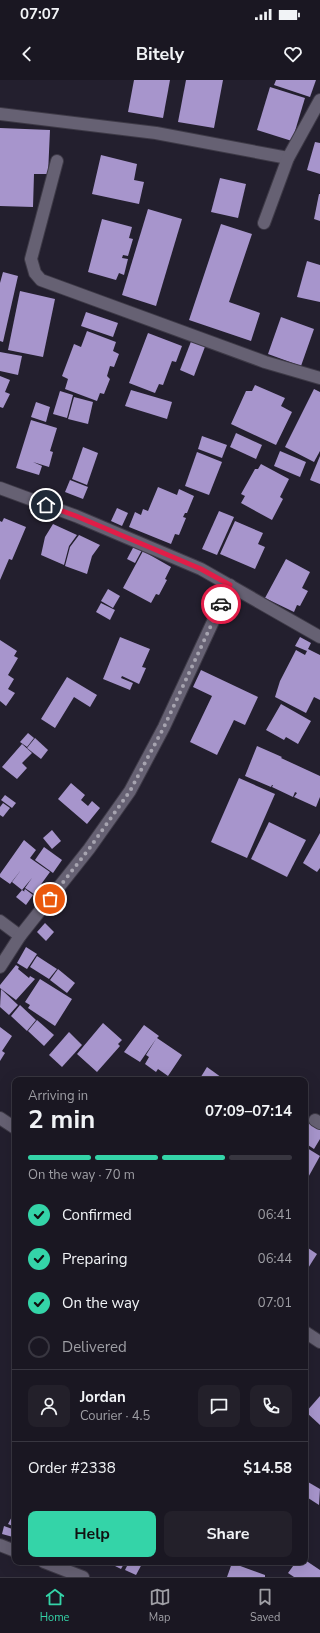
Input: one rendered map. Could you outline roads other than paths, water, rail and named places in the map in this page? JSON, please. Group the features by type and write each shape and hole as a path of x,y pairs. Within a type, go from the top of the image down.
{"street":[{"path":"264,223 288,158 320,100"},
{"path":"0,114 156,133 288,158"},
{"path":"57,161 31,259 35,273 41,280 265,362 320,378"},
{"path":"0,489 90,522 201,569 320,637"},
{"path":"0,967 20,936 89,849 130,791 164,727 230,585"},
{"path":"0,921 20,936"},
{"path":"0,1118 12,1126"},
{"path":"308,1334 320,1342"},
{"path":"0,1545 12,1550"},
{"path":"52,1565 83,1577"}]}
